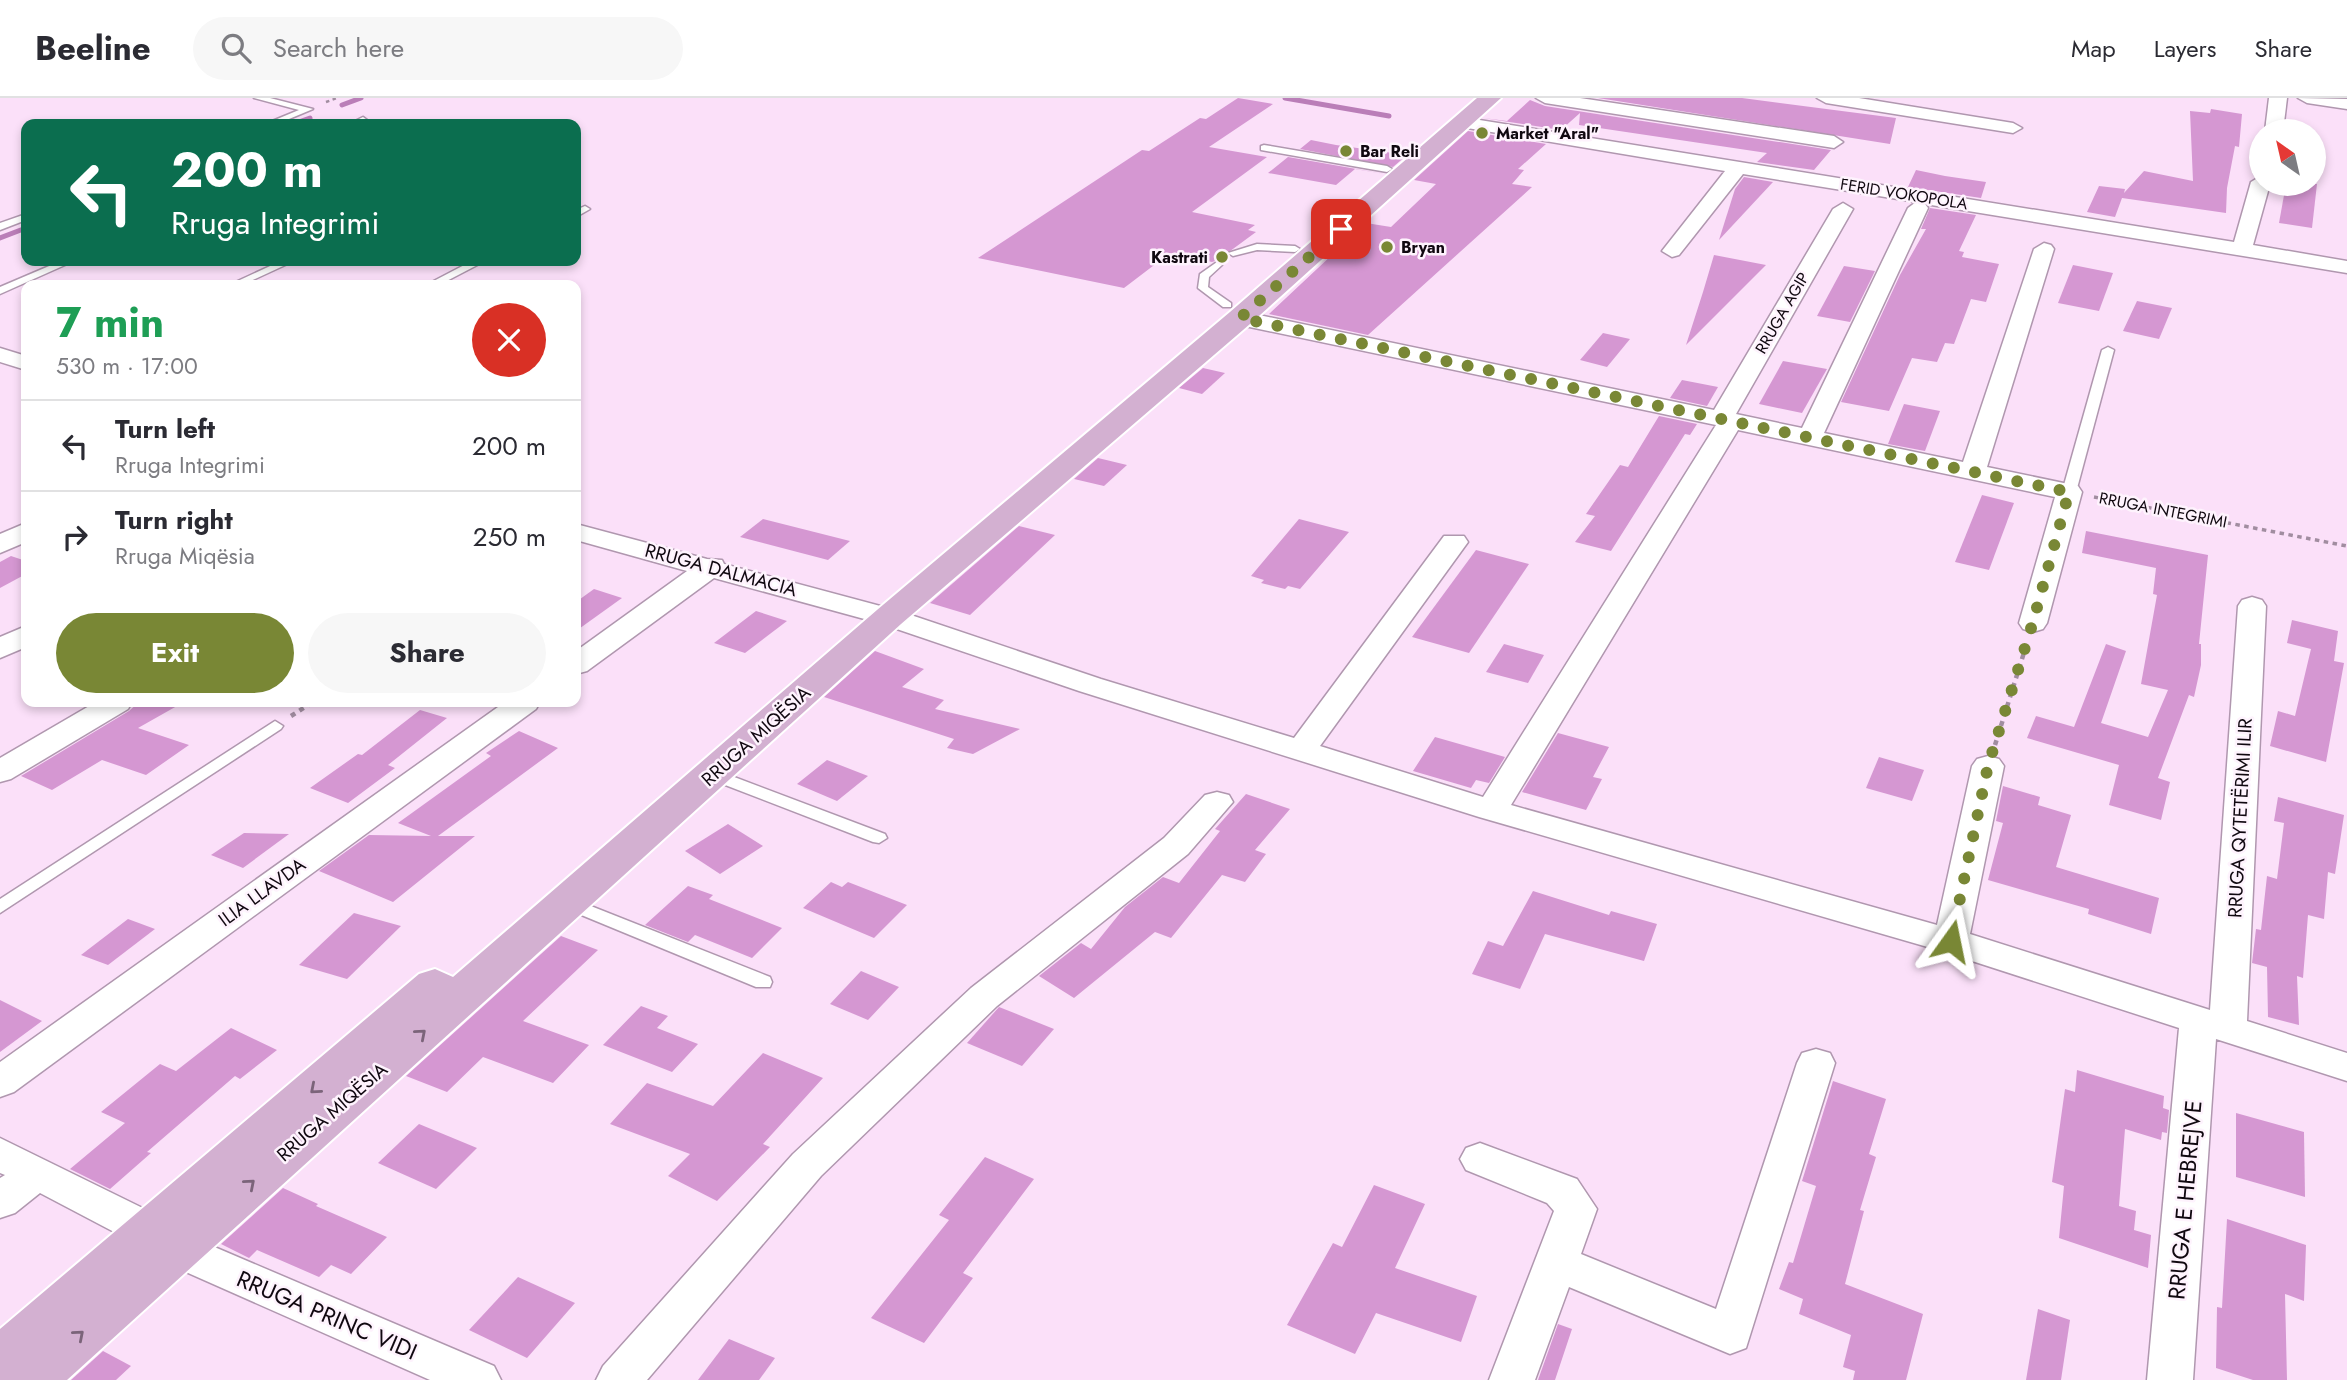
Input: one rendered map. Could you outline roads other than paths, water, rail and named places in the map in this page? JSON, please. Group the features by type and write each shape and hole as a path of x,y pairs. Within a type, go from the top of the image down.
{"main road":[{"name":"RRUGA MIQËSIA","path":"1234,312 1295,249 1387,169 1473,106"},
{"name":"RRUGA MIQËSIA","path":"28,1380 163,1240 878,614 1473,106"},
{"name":"RRUGA MIQËSIA","path":"0,1362 163,1240 568,903 713,774 878,614"}],"street":[{"path":"1545,98 1834,142"},
{"path":"1826,98 2013,128"},
{"path":"2275,119 2278,98"},
{"path":"2308,98 2347,104"},
{"name":"FERID VOKOPOLA","path":"1473,106 1738,167 2347,267"},
{"path":"1672,251 1738,167"},
{"path":"2242,249 2257,196"},
{"path":"1810,437 1918,208"},
{"name":"RRUGA AGIP","path":"1491,810 1726,419 1843,209"},
{"path":"1973,471 2044,249"},
{"path":"1234,312 2069,492 2033,622"},
{"path":"0,355 21,361"},
{"name":"RRUGA DALMACIA","path":"581,533 712,566 878,614 1090,685 1491,810 1951,941 2347,1067"},
{"path":"0,545 21,534"},
{"path":"1301,751 1454,542"},
{"path":"581,661 712,566"},
{"name":"RRUGA QYTETËRIMI ILIR","path":"2214,1025 2252,606"},
{"path":"0,649 21,638"},
{"path":"0,772 109,707"},
{"name":"ILIA LLAVDA","path":"0,1082 518,707"},
{"path":"1951,941 1988,766"},
{"path":"620,1380 807,1165 984,997 1176,846 1217,802"},
{"name":"RRUGA E HEBREJVE","path":"2170,1380 2214,1025"},
{"path":"1556,1263 1730,1335 1816,1063"},
{"name":"RRUGA PRINC VIDI","path":"0,1154 163,1240 478,1380"},
{"path":"1480,1159 1562,1191 1576,1209 1512,1380"},
{"path":"0,1201 37,1173"}],"lane":[{"path":"258,98 309,109 282,119"},
{"path":"1264,148 1387,169"},
{"path":"0,228 21,219"},
{"path":"1233,253 1257,247 1295,249"},
{"path":"1217,265 1204,276 1203,288 1234,312"},
{"path":"25,280 58,266"},
{"path":"245,280 278,266"},
{"path":"441,280 470,266"},
{"path":"0,291 21,282"},
{"path":"2069,492 2108,350"},
{"path":"0,907 275,726"},
{"path":"713,774 879,838"},
{"path":"568,903 763,982"}],"waterway":[{"path":"342,105 361,98"},
{"path":"1285,98 1389,116"},
{"path":"0,238 21,230"}],"place":[{"name":"Market \"Aral\"","path":"1482,133"},
{"name":"Bar Reli","path":"1346,151"},
{"name":"Bryan","path":"1387,247"},
{"name":"Kastrati","path":"1222,257"}]}
